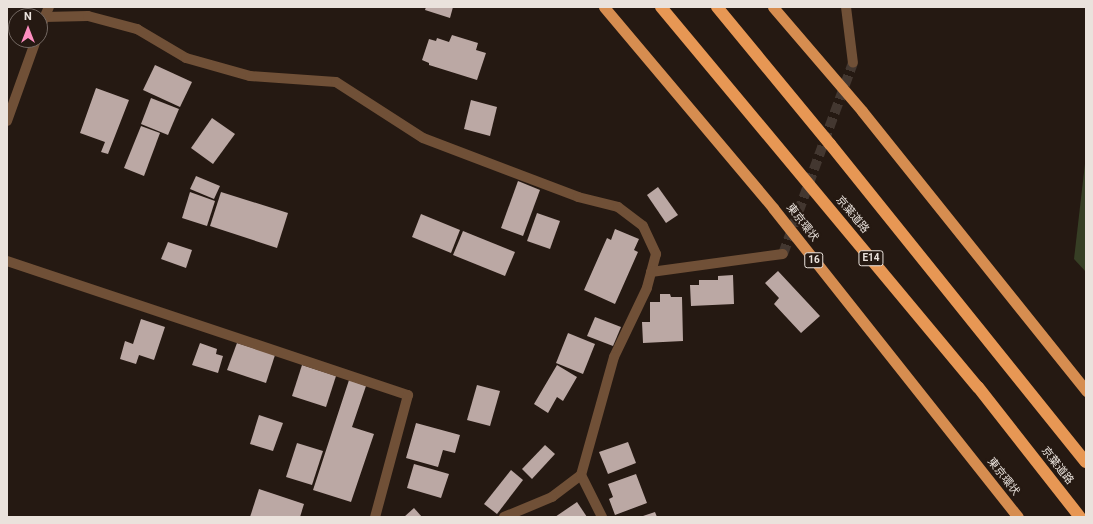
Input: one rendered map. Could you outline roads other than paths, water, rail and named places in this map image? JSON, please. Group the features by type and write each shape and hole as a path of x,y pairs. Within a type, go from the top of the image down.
{"highway":[{"name":"東京環状","path":"604,7 773,208 1018,517"},
{"name":"京葉道路","path":"661,7 978,387 1080,517"},
{"path":"717,7 1086,462"},
{"path":"773,7 862,111 1086,391"}],"street":[{"path":"846,7 853,63"},
{"path":"48,17 88,16 137,30 186,58 250,76 336,82 424,138 578,197 618,207 643,226 656,254 647,288 614,357 581,475 552,497 504,517"},
{"path":"7,121 33,48"},
{"path":"651,272 783,254"},
{"path":"7,261 408,395 375,517"},
{"path":"581,475 602,517"}],"tunnel":[{"path":"783,254 853,63"}]}
